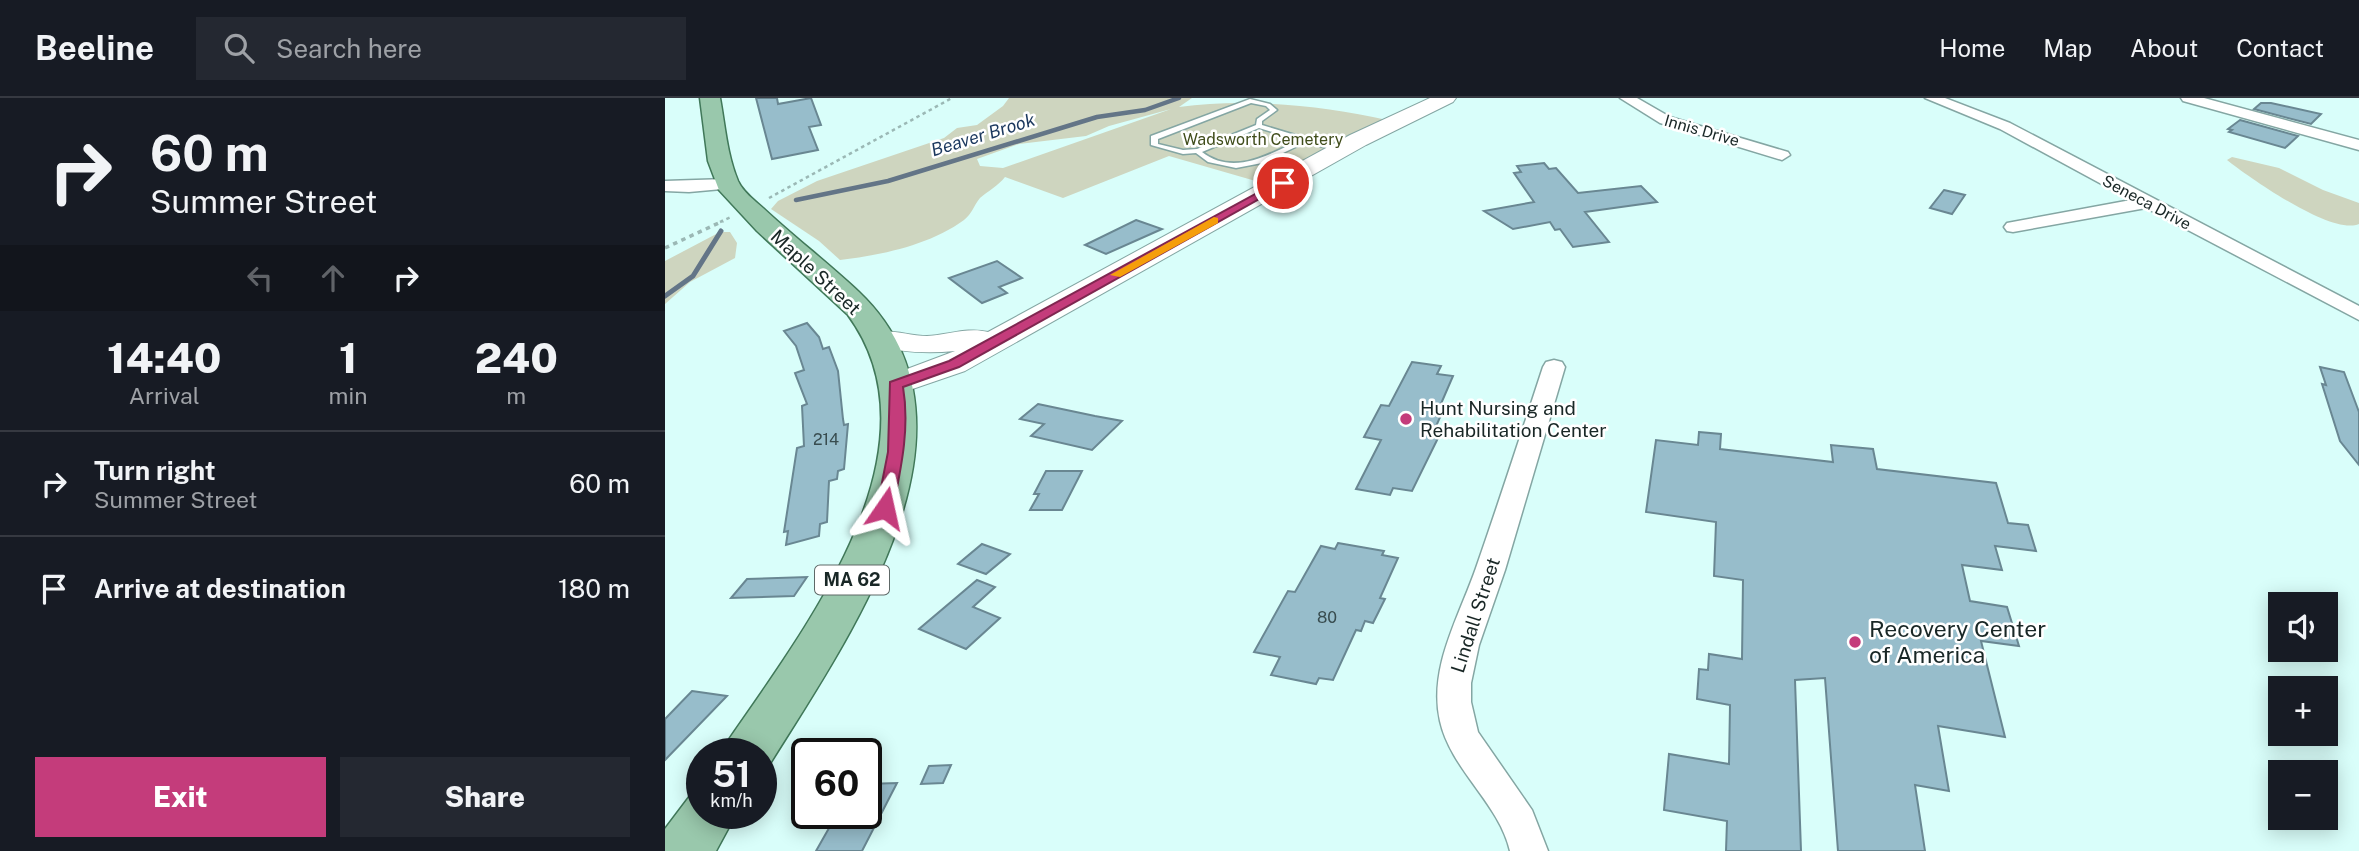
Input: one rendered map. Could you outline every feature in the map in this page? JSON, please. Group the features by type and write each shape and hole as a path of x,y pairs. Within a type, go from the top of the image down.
{"main road":[{"path":"710,98 727,184"},
{"name":"Maple Street","path":"727,184 761,221 861,311 882,339 899,406 896,452 885,508 857,570 832,616 800,674 758,738"},
{"path":"683,851 698,829"}],"street":[{"path":"895,385 954,364 1341,150 1446,98"},
{"name":"Innis Drive","path":"1627,98 1665,120 1781,155"},
{"name":"Seneca Drive","path":"1932,98 2005,127 2359,314"},
{"path":"2188,98 2359,145"},
{"path":"1957,107 1982,101"},
{"path":"2339,139 2359,129"},
{"path":"665,186 727,184"},
{"path":"2013,227 2148,202"},
{"path":"882,339 937,345 1014,332"},
{"name":"Lindall Street","path":"1529,851 1516,819 1485,776 1458,726 1452,693 1463,642 1489,574 1554,367"}],"lane":[{"path":"1259,126 1259,120 1274,110 1268,105 1250,101 1154,138 1155,145 1183,152 1198,151 1259,126 1341,150"},
{"path":"1198,151 1221,165 1246,166 1306,139"}],"path":[{"path":"765,200 952,98"},
{"path":"665,248 735,215"}],"green space":[{"name":"Wadsworth Cemetery","path":"1009,98 1192,98 1179,107 1230,103 1283,104 1336,110 1387,120 1266,184 1169,156 1063,198 1005,177 980,198 967,218 951,229 905,248 856,258 840,260 819,241 771,209 778,201 817,181 944,138 957,128 977,125 1003,106","holes":["1171,109 1003,168 980,166 977,159 1019,144 1086,136 1109,126"]},
{"path":"2232,157 2279,168 2323,190 2359,203 2359,224 2330,222 2311,214 2227,160"},
{"path":"720,232 730,232 737,243 735,258 690,282 665,304 665,261"}],"building":[{"path":"756,98 777,98 778,104 811,98 821,125 809,127 818,150 772,159"},
{"path":"2261,103 2321,114 2311,124 2254,109"},
{"path":"2240,120 2298,136 2285,148 2229,132 2232,130 2228,129"},
{"path":"1544,163 1549,169 1556,168 1578,193 1641,186 1657,202 1585,212 1609,242 1573,247 1560,229 1555,230 1550,222 1513,229 1484,211 1534,202 1514,173 1521,172 1517,166"},
{"path":"1944,190 1965,195 1952,214 1930,208"},
{"path":"1136,220 1162,229 1106,254 1085,245"},
{"path":"997,261 1022,278 999,287 1007,293 982,303 949,278"},
{"path":"807,323 819,337 823,349 829,347 838,371 844,425 848,424 844,469 838,471 837,479 829,481 827,522 820,524 819,536 786,545 788,531 784,532 797,448 804,446 802,406 807,404 795,373 804,370 796,346 784,331"},
{"name":"Hunt Nursing and Rehabilitation Center","path":"1412,362 1441,366 1437,374 1453,376 1440,406 1445,406 1433,433 1440,434 1412,491 1393,488 1390,495 1356,489 1381,440 1364,437 1381,405 1389,406"},
{"path":"2320,367 2344,372 2359,412 2359,465 2340,441 2322,384 2326,385"},
{"path":"1038,404 1122,421 1092,450 1031,436 1044,424 1020,419"},
{"name":"Recovery Center of America","path":"1699,432 1721,434 1720,449 1833,462 1831,445 1873,449 1877,469 1996,483 2008,523 2028,525 2036,551 1995,546 2002,570 1962,565 1970,601 2007,607 2019,646 1981,641 2005,737 1938,726 1949,791 1915,785 1925,851 1838,851 1825,678 1795,680 1801,851 1726,851 1727,821 1664,810 1669,754 1729,764 1730,705 1697,699 1699,669 1708,670 1709,654 1742,659 1743,580 1714,576 1716,522 1646,512 1656,440 1698,445"},
{"path":"1046,471 1082,471 1062,510 1030,510 1039,494 1034,494"},
{"path":"1338,543 1384,551 1382,555 1398,558 1380,598 1385,599 1373,623 1365,621 1361,631 1356,630 1333,680 1319,678 1316,684 1271,675 1280,657 1254,652 1288,591 1295,592 1321,546 1335,549"},
{"path":"982,544 1010,554 986,574 958,564"},
{"path":"807,577 794,596 731,598 747,579"},
{"path":"977,580 995,587 973,607 1000,618 966,649 919,629"},
{"path":"692,691 727,696 665,760 665,719"},
{"path":"951,765 943,783 921,784 929,766"},
{"path":"882,783 897,783 882,812"},
{"path":"828,829 873,829 862,851 816,851"}],"waterway":[{"name":"Beaver Brook","path":"796,200 888,181 1097,117 1145,110 1179,98"},
{"name":"Beaver Brook","path":"665,296 693,276 721,231"}],"slow traffic":[{"path":"1116,275 1214,221"}],"place":[{"name":"Hunt Nursing and Rehabilitation Center","path":"1406,419"},
{"name":"Recovery Center of America","path":"1855,642"}],"route":[{"path":"885,508 896,452 899,406 895,385 954,364 1283,183"}]}
